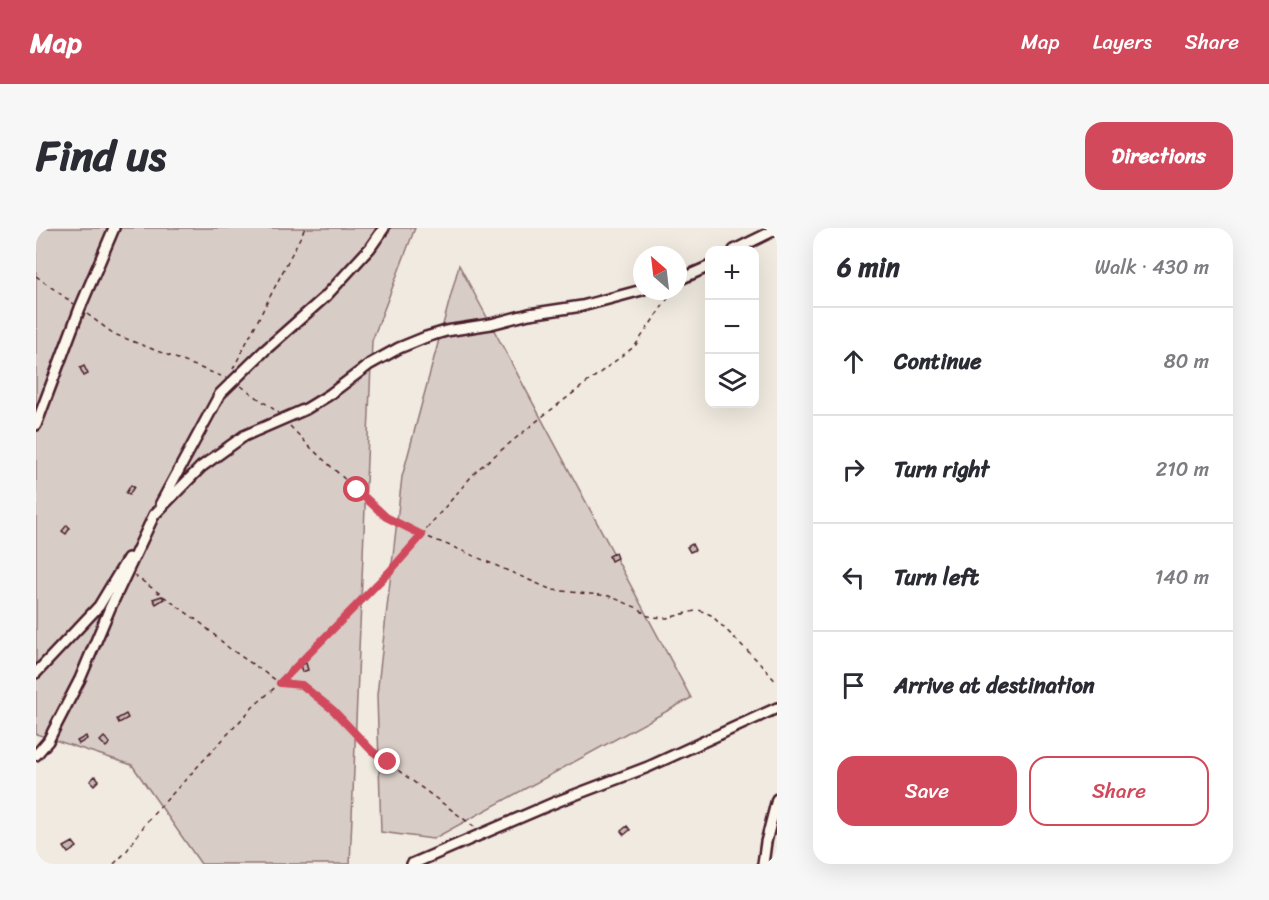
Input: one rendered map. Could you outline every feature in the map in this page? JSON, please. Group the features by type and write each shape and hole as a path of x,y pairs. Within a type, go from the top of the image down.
{"street":[{"path":"36,424 114,228"},
{"path":"36,673 99,606 154,515 220,394 326,296 370,248 384,228"},
{"path":"742,246 777,229"},
{"path":"687,276 705,268"},
{"path":"36,754 48,741 80,679 154,515 201,467 244,436 306,409 370,364 399,348 426,337 529,314 582,306 633,292"},
{"path":"412,864 482,832 648,768 777,708"},
{"path":"764,864 766,842 777,799"}],"path":[{"path":"232,370 305,228"},
{"path":"36,276 114,334 234,381 280,415 313,450 386,517 422,535 552,590 609,596 640,609 645,615 654,617 667,618 699,610 711,615 777,683"},
{"path":"114,864 126,852 148,820 253,707 280,683 391,570 477,471 543,416 635,346 667,300"},
{"path":"128,570 202,624 229,648 280,683 302,685 333,710 372,751 482,832"}],"shaded area":[{"path":"36,228 415,228 372,341 350,864 201,864 132,765 36,734"},
{"path":"459,265 691,698 433,839 381,832 377,695 402,477"}],"building":[{"path":"84,366 88,374 84,376 80,368"},
{"path":"131,485 134,487 129,495 126,493"},
{"path":"67,525 70,528 66,534 62,531"},
{"path":"692,544 695,550 690,552 687,547"},
{"path":"615,553 617,558 611,561 609,556"},
{"path":"162,596 164,599 156,604 153,599"},
{"path":"306,663 308,670 302,672 300,665"},
{"path":"126,714 128,718 119,723 117,719"},
{"path":"86,736 87,739 79,744 77,741"},
{"path":"104,737 110,743 106,747 100,741"},
{"path":"95,776 99,780 94,785 90,781"},
{"path":"627,826 630,830 624,835 621,831"},
{"path":"73,842 77,847 68,853 64,847"}],"route":[{"path":"357,490 386,517 422,535 391,570 280,683 302,685 333,710 372,751 388,762"}]}
